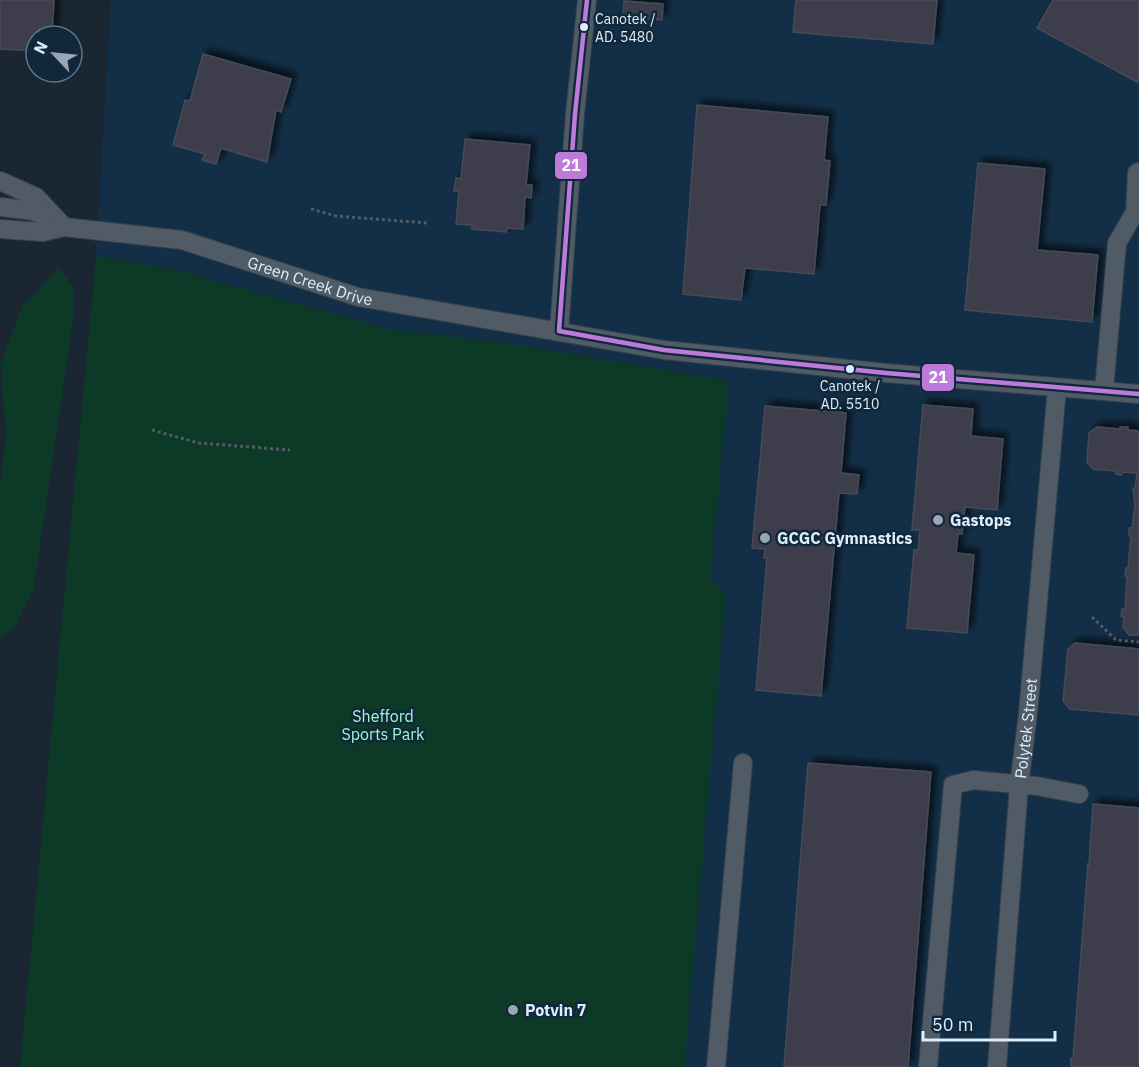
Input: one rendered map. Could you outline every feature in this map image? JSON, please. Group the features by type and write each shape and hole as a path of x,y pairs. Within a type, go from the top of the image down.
{"street":[{"path":"559,331 574,125 587,0"},
{"path":"1104,390 1117,243 1135,212 1137,173 1139,172"},
{"path":"0,181 36,197 64,227"},
{"path":"0,207 34,211 64,227"},
{"path":"0,229 35,232 64,227"},
{"name":"Green Creek Drive","path":"64,227 182,240 358,297 664,350 1139,394"},
{"name":"Polytek Street","path":"997,1067 1019,786 1028,713 1057,388"},
{"path":"716,1067 743,763"},
{"path":"928,1067 953,785 973,780 1037,786 1079,794"}],"path":[{"path":"310,209 336,216 427,223"},
{"path":"152,430 199,443 290,450"},
{"path":"1092,617 1116,640 1139,642"}],"shaded area":[{"path":"111,0 1139,0 1139,1067 684,1067 726,595 710,579 729,381 501,342 394,330 174,269 96,256"}],"green space":[{"name":"Shefford Sports Park","path":"96,256 174,269 394,330 501,342 729,381 710,579 726,595 684,1067 20,1067"},
{"path":"59,267 73,287 74,314 34,587 14,630 0,637 0,486 6,434 0,365 22,307"}],"building":[{"path":"0,0 54,0 53,24 24,24 24,50 0,49"},
{"path":"796,0 937,0 933,44 793,32"},
{"path":"1053,0 1139,0 1139,83 1037,28"},
{"path":"624,1 663,4 662,20 623,16"},
{"path":"203,54 291,79 281,112 276,110 267,162 221,148 216,164 202,160 205,154 173,145 185,100 190,101"},
{"path":"697,105 828,117 824,160 830,161 826,205 820,205 814,274 745,268 741,300 683,294"},
{"path":"465,139 530,145 526,185 532,185 531,198 525,197 523,229 507,228 506,232 472,229 472,225 456,224 459,191 454,191 456,178 461,179"},
{"path":"978,163 1045,169 1037,250 1098,255 1092,322 965,310"},
{"name":"Gastops","path":"923,405 973,409 971,436 1003,439 997,510 965,507 962,534 958,534 956,553 974,555 967,633 907,628 914,550 918,550 920,530 912,530"},
{"path":"765,406 846,413 841,473 859,475 857,494 839,493 821,696 756,690 767,558 764,558 765,549 752,548"},
{"path":"1097,427 1120,429 1120,427 1128,427 1128,430 1139,431 1139,635 1129,635 1123,627 1124,617 1121,616 1122,609 1125,609 1127,577 1125,576 1131,536 1129,536 1129,528 1132,528 1135,505 1133,488 1135,488 1137,473 1123,472 1122,475 1116,474 1116,471 1093,469 1087,462 1089,433"},
{"path":"1075,643 1139,649 1139,715 1070,709 1063,701 1068,649"},
{"path":"808,763 931,772 908,1067 784,1067"},
{"path":"1093,804 1139,808 1139,1067 1071,1067"}],"transit line":[{"name":"21","path":"559,331 575,114 587,0"},
{"name":"21","path":"559,331 664,350 886,373 1139,394"}],"place":[{"name":"Canotek / AD. 5480","path":"584,27"},
{"name":"Canotek / AD. 5510","path":"850,369"},
{"name":"Gastops","path":"938,520"},
{"name":"GCGC Gymnastics","path":"765,538"},
{"name":"Potvin 7","path":"513,1010"}]}
